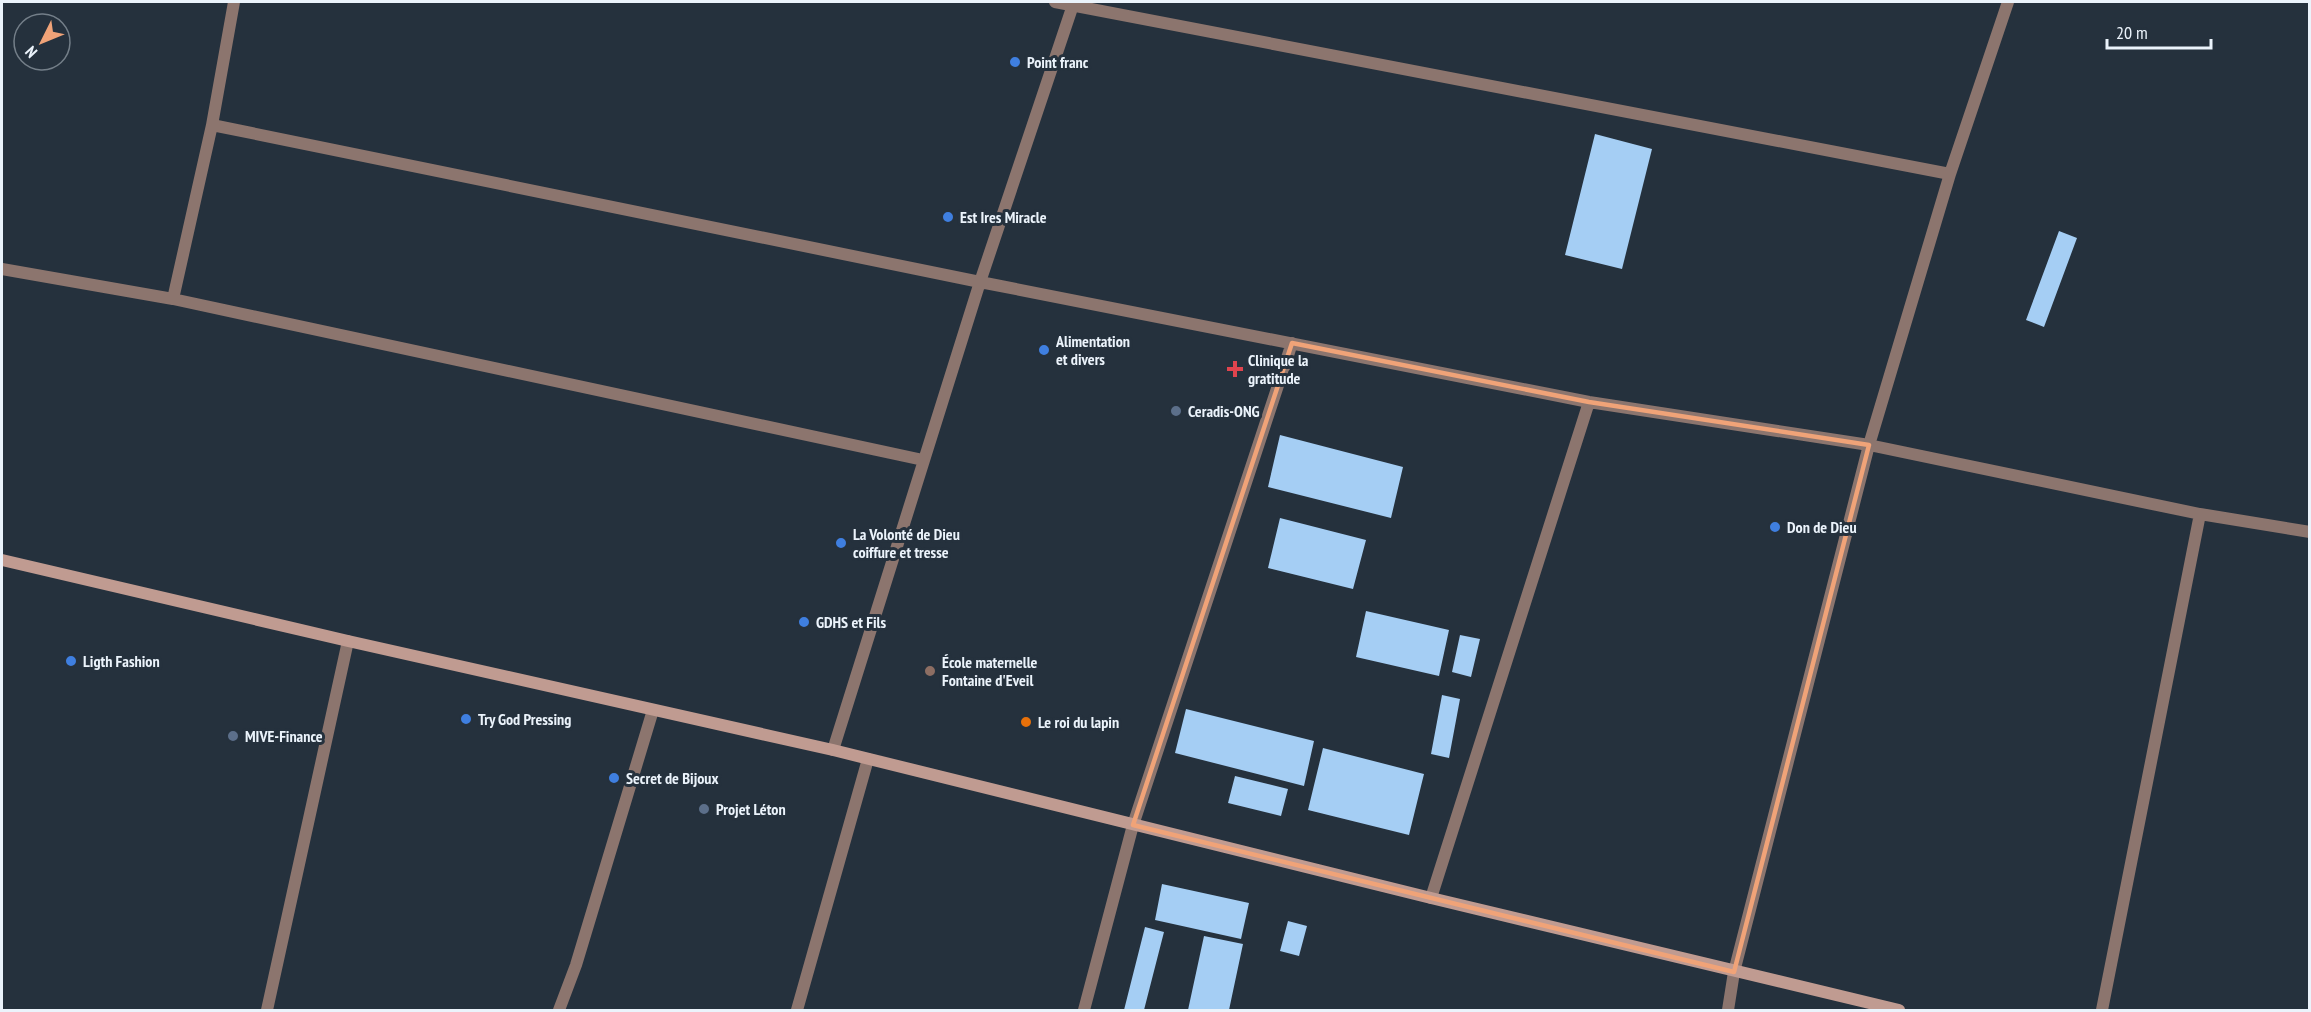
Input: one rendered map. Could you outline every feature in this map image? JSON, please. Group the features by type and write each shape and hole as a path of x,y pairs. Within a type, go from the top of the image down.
{"main road":[{"path":"2,560 348,641 833,750 1899,1011"}],"street":[{"path":"173,299 212,125 234,2"},
{"path":"1055,2 1074,3 1950,174"},
{"path":"1728,1011 1734,972 1869,445 1950,174 2008,2"},
{"path":"833,750 980,282 1074,3"},
{"path":"212,125 980,282 1589,402 1869,445 2200,514 2310,532"},
{"path":"2,268 173,299 923,460"},
{"path":"1084,1011 1133,825 1292,343"},
{"path":"1431,898 1589,402"},
{"path":"2102,1011 2200,514"},
{"path":"267,1011 348,641"},
{"path":"559,1011 576,965 653,710"},
{"path":"797,1011 868,759"}],"highlighted area":[{"path":"1292,343 1589,402 1869,445 1734,972 1133,825"}],"building":[{"path":"1595,134 1652,149 1622,269 1565,255"},
{"path":"2059,231 2077,238 2044,327 2026,320"},
{"path":"1280,435 1403,467 1391,518 1268,487"},
{"path":"1280,518 1366,540 1353,589 1268,568"},
{"path":"1366,611 1449,630 1439,676 1356,657"},
{"path":"1460,635 1480,639 1471,677 1452,672"},
{"path":"1442,695 1460,699 1449,758 1431,754"},
{"path":"1186,709 1314,741 1304,786 1175,753"},
{"path":"1323,748 1424,774 1409,835 1308,810"},
{"path":"1235,776 1288,789 1281,816 1228,803"},
{"path":"1162,884 1249,903 1241,939 1155,920"},
{"path":"1288,921 1307,926 1299,956 1280,951"},
{"path":"1145,927 1164,932 1144,1010 1124,1010"},
{"path":"1204,936 1243,944 1229,1010 1188,1010"}],"place":[{"name":"Point franc","path":"1015,62"},
{"name":"Est Ires Miracle","path":"948,217"},
{"name":"Alimentation et divers","path":"1044,350"},
{"name":"Clinique la gratitude","path":"1235,369"},
{"name":"Ceradis-ONG","path":"1176,411"},
{"name":"Don de Dieu","path":"1775,527"},
{"name":"La Volonté de Dieu coiffure et tresse","path":"841,543"},
{"name":"GDHS et Fils","path":"804,622"},
{"name":"Ligth Fashion","path":"71,661"},
{"name":"École maternelle Fontaine d'Eveil","path":"930,671"},
{"name":"Try God Pressing","path":"466,719"},
{"name":"Le roi du lapin","path":"1026,722"},
{"name":"MIVE-Finance","path":"233,736"},
{"name":"Secret de Bijoux","path":"614,778"},
{"name":"Projet Léton","path":"704,809"}]}
